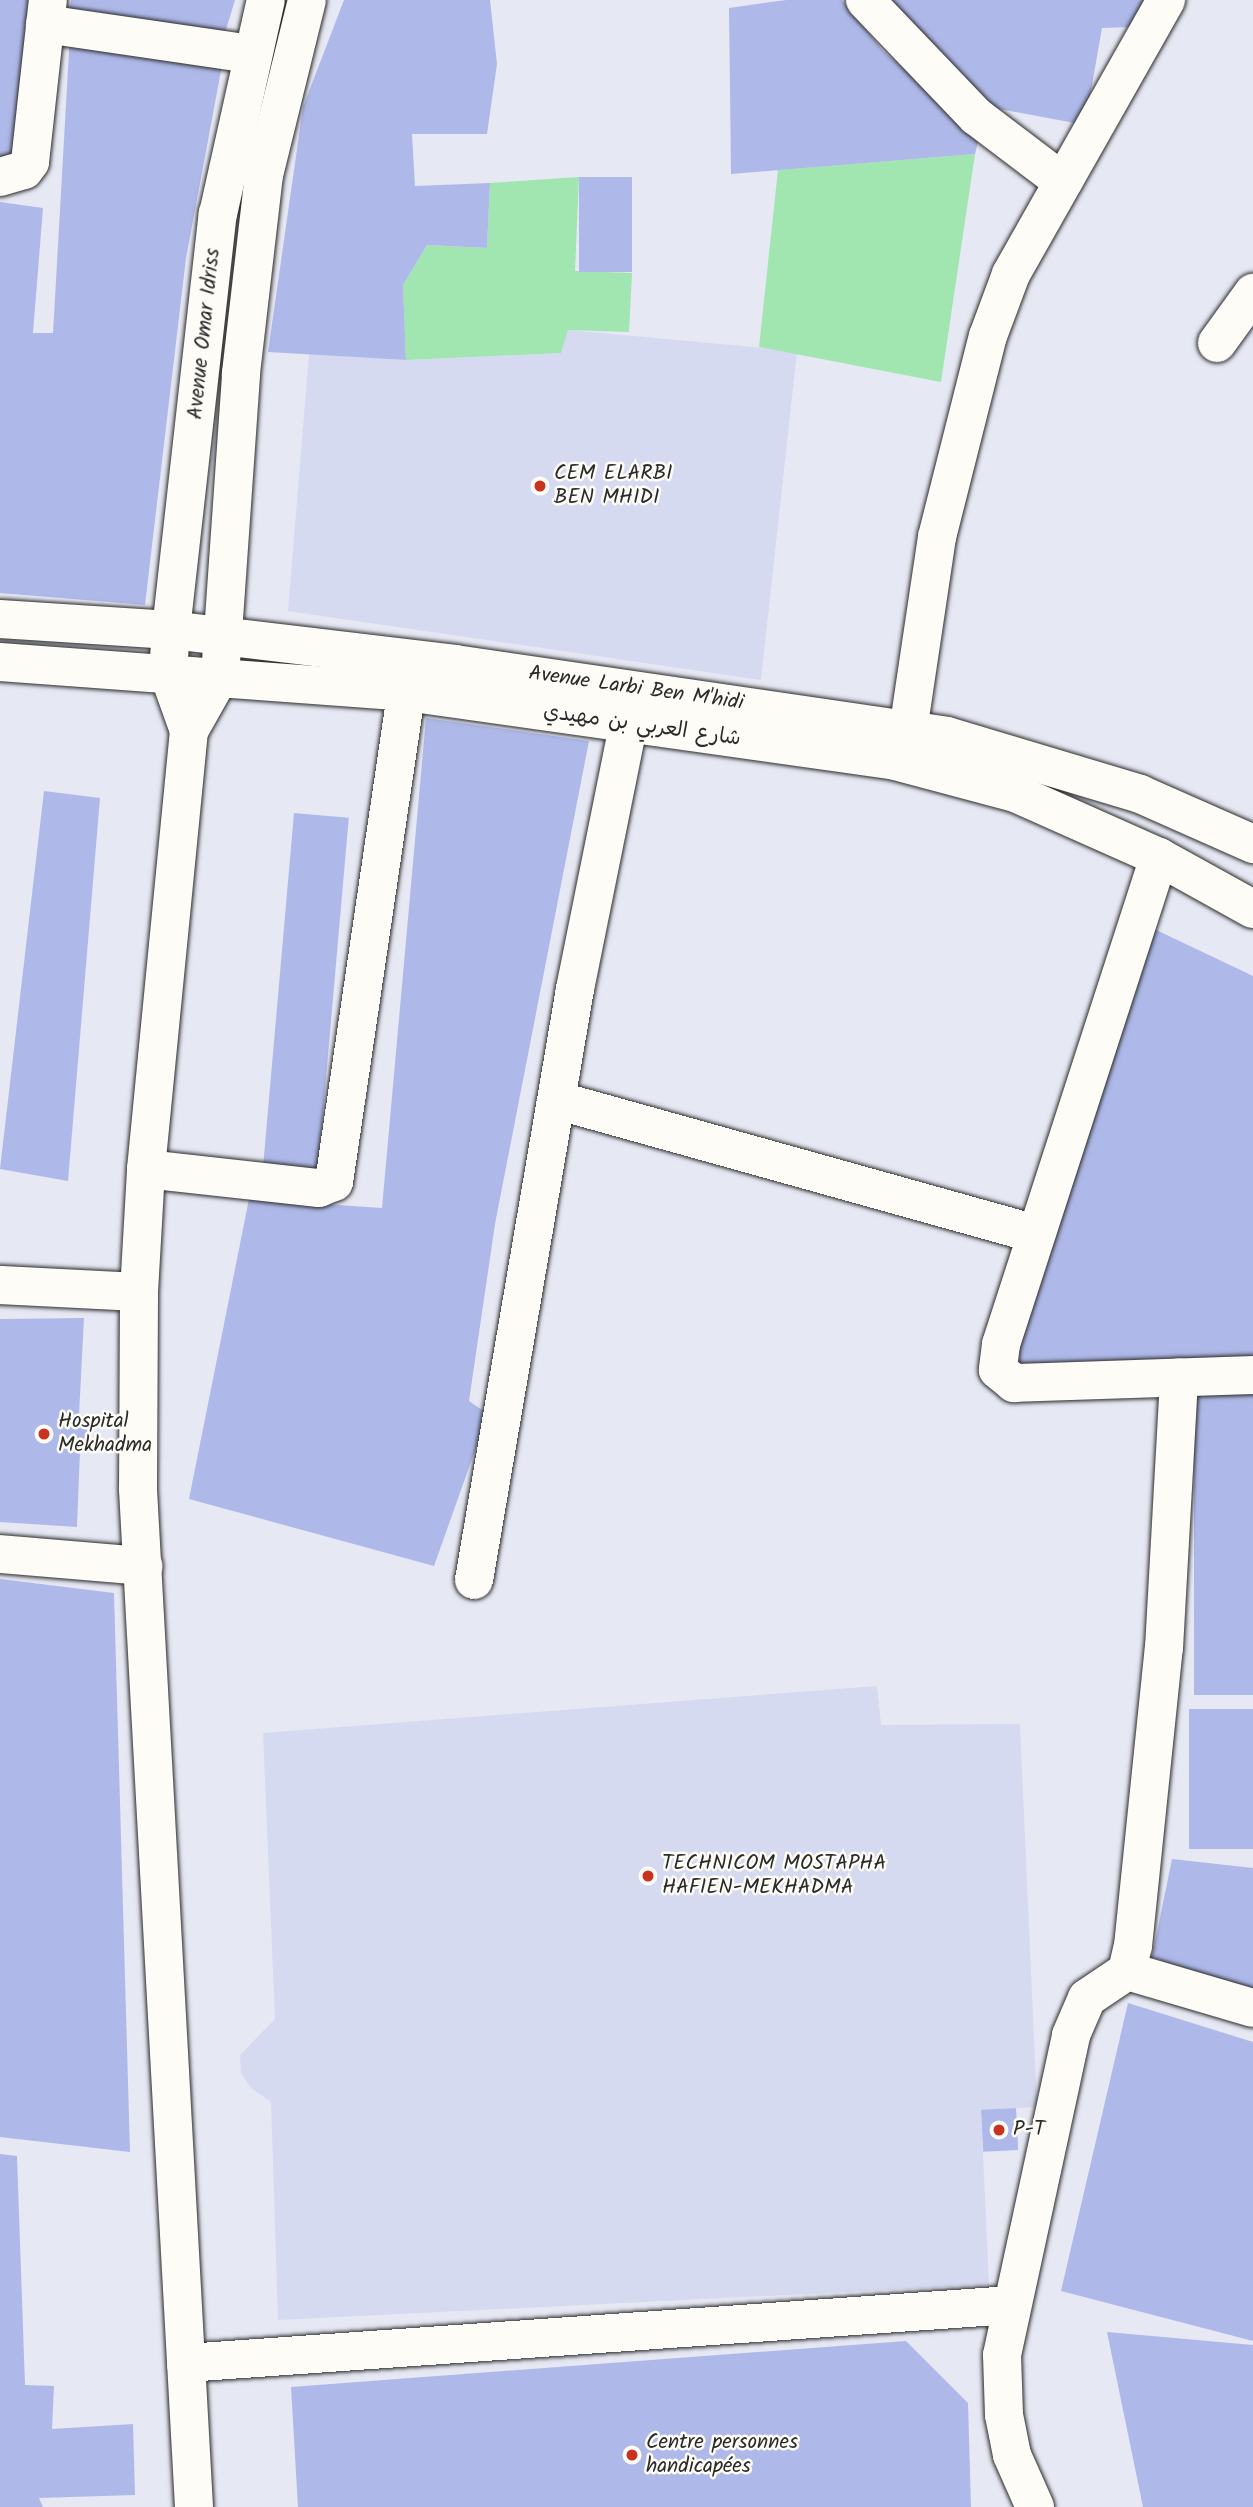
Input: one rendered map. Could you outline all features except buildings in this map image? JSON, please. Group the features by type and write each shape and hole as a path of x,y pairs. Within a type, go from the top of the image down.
{"street":[{"name":"Avenue Omar Idriss","path":"168,672 218,214 250,54 266,0"},
{"path":"194,2507 143,1566 136,1411 139,1292 146,1169 189,731 220,676 242,373 264,174 307,0"},
{"path":"865,0 976,116 1063,183"},
{"path":"908,732 937,537 961,432 1011,274 1166,0"},
{"path":"0,177 23,170 30,162 46,12 250,54"},
{"path":"1217,343 1253,293"},
{"name":"Avenue Larbi Ben M'hidi","path":"0,618 171,630 657,691 947,736 1140,794 1253,844"},
{"name":"شارع العربي بن مهيدي","path":"0,662 168,672 405,692 628,727 891,760 960,776 1015,793 1159,857 1253,909"},
{"path":"168,672 189,731"},
{"path":"146,1169 319,1188 334,1182 405,692"},
{"path":"474,1580 556,1100 628,727"},
{"path":"1159,857 1001,1344 1001,1377 1014,1383 1253,1376"},
{"path":"556,1100 1036,1234"},
{"path":"0,1285 139,1292"},
{"path":"1035,2507 1012,2455 1004,2415 1002,2355 1071,2035 1087,1998 1126,1971 1137,1917 1164,1648 1178,1377"},
{"path":"0,1554 143,1566"},
{"path":"1126,1971 1253,2008"},
{"path":"186,2363 1011,2305"}],"shaded area":[{"name":"CEM ELARBI BEN MHIDI","path":"568,330 797,351 761,680 288,611 309,354 406,360 561,353"},
{"name":"TECHNICOM MOSTAPHA HAFIEN-MEKHADMA","path":"877,1686 881,1725 1020,1724 1037,2107 981,2110 989,2285 278,2320 271,2102 251,2088 241,2073 240,2055 275,2019 263,1733"}],"green space":[{"path":"975,154 941,382 759,347 778,170"},
{"path":"579,177 575,271 632,273 629,332 568,330 561,353 406,360 403,285 427,245 487,248 490,183"}],"place":[{"name":"CEM ELARBI BEN MHIDI","path":"540,486"},
{"name":"Hospital Mekhadma","path":"44,1434"},
{"name":"TECHNICOM MOSTAPHA HAFIEN-MEKHADMA","path":"648,1876"},
{"name":"P-T","path":"999,2130"},
{"name":"Centre personnes handicapées","path":"632,2455"}]}
